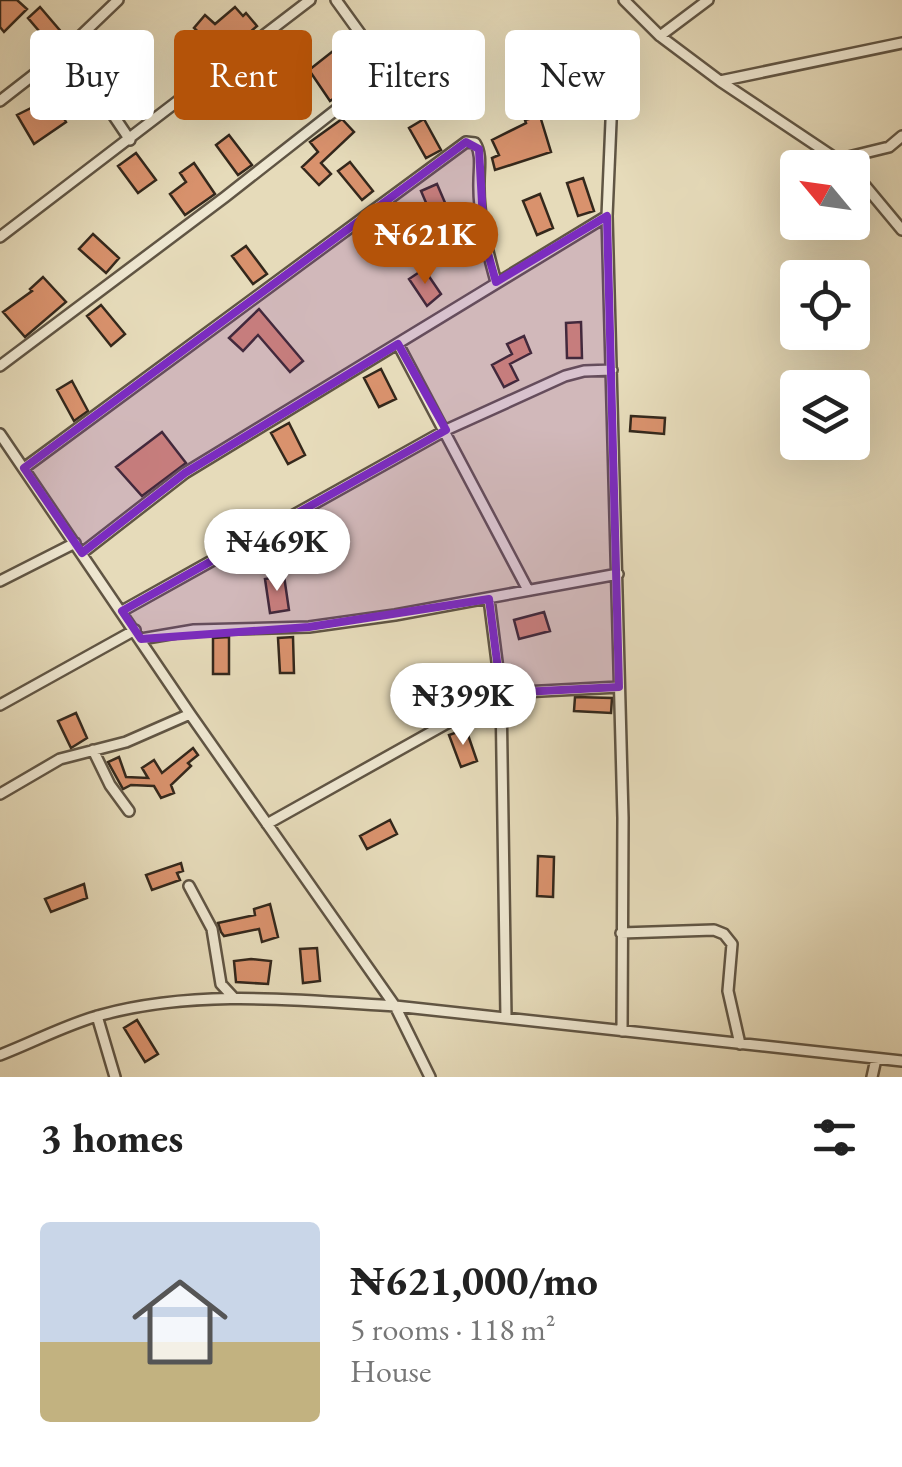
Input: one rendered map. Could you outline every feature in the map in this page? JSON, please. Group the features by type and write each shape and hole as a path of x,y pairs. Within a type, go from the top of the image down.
{"street":[{"path":"87,30 118,0"},
{"path":"0,237 310,0"},
{"path":"0,366 379,76 380,61 336,0"},
{"path":"624,0 660,36 720,81 825,150"},
{"path":"660,36 708,0"},
{"path":"720,81 902,43"},
{"path":"0,101 30,78"},
{"path":"117,120 130,140"},
{"path":"611,120 607,216 623,818 622,1031"},
{"path":"870,152 889,147 902,136"},
{"path":"24,468 466,142 474,143 479,150 478,192 484,239 496,282"},
{"path":"870,191 902,230"},
{"path":"82,553 185,474 607,216"},
{"path":"398,344 528,590"},
{"path":"122,611 446,430 565,376 612,370"},
{"path":"0,434 395,1006 430,1077"},
{"path":"0,581 75,543"},
{"path":"0,705 138,634 309,627 618,574"},
{"path":"489,599 501,693 506,1017"},
{"path":"267,824 501,693 619,686"},
{"path":"0,794 60,759 126,742 190,714"},
{"path":"94,750 110,785 128,811"},
{"path":"189,886 212,929 221,984 233,997"},
{"path":"621,934 714,930 724,934 732,944 728,991 740,1044"},
{"path":"0,1054 97,1016 148,1004 233,997 395,1006 902,1061"},
{"path":"97,1016 115,1077"},
{"path":"872,1077 876,1059"}],"highlighted area":[{"path":"466,142 479,149 484,239 496,282 607,216 619,687 501,693 489,599 309,627 141,639 122,611 446,430 398,344 185,473 82,553 24,468"}],"building":[{"path":"0,0 17,0 27,9 4,32 0,27"},
{"path":"40,7 60,30 38,30 28,18"},
{"path":"235,7 257,26 252,30 194,28 205,15 215,24"},
{"path":"332,52 330,101 312,74 312,68"},
{"path":"30,108 30,120 66,122 34,144 17,115"},
{"path":"341,120 354,132 321,163 331,174 319,185 302,167 318,152 310,142"},
{"path":"425,120 441,150 426,158 409,128"},
{"path":"525,120 541,120 551,152 495,170 492,158 499,155 492,140 526,123"},
{"path":"229,135 252,165 238,175 216,145"},
{"path":"136,153 156,180 138,193 118,166"},
{"path":"350,162 373,191 362,200 338,171"},
{"path":"194,163 215,194 185,215 170,194 186,182 180,173"},
{"path":"583,178 594,211 578,216 567,183"},
{"path":"437,184 452,219 436,226 421,191"},
{"path":"540,194 553,228 537,235 523,201"},
{"path":"93,234 119,258 106,273 79,249"},
{"path":"246,246 267,274 253,284 232,256"},
{"path":"424,269 441,294 427,306 409,279"},
{"path":"43,277 66,302 25,337 3,312 32,291"},
{"path":"101,305 125,334 111,346 87,316"},
{"path":"259,309 303,361 290,372 258,335 243,351 229,338"},
{"path":"581,322 582,358 567,358 566,323"},
{"path":"524,336 531,353 510,364 518,380 504,387 492,365 512,354 507,344"},
{"path":"381,369 396,399 379,407 364,378"},
{"path":"72,381 88,411 74,421 57,390"},
{"path":"631,416 665,418 664,434 630,431"},
{"path":"289,423 305,455 288,464 271,433"},
{"path":"162,432 186,463 142,496 116,467"},
{"path":"284,576 289,610 270,613 265,579"},
{"path":"544,612 550,631 519,639 514,620"},
{"path":"229,637 229,674 213,674 213,638"},
{"path":"293,637 294,673 280,673 278,638"},
{"path":"575,697 612,698 611,713 574,711"},
{"path":"76,713 87,738 71,748 58,721"},
{"path":"466,729 477,761 461,767 449,735"},
{"path":"193,748 198,755 171,785 174,793 161,798 154,786 131,785 123,789 108,762 119,757 126,777 148,778 142,768 154,760 162,773"},
{"path":"390,820 397,834 367,849 360,836"},
{"path":"538,856 554,857 553,897 537,896"},
{"path":"181,863 183,871 177,873 180,880 152,890 146,875"},
{"path":"84,884 87,898 51,912 45,899"},
{"path":"270,904 278,937 262,942 259,929 224,936 221,932 218,923 255,915 254,909"},
{"path":"317,948 320,981 303,983 300,949"},
{"path":"234,961 271,961 268,984 236,982"},
{"path":"137,1020 158,1054 145,1062 124,1028"}]}
